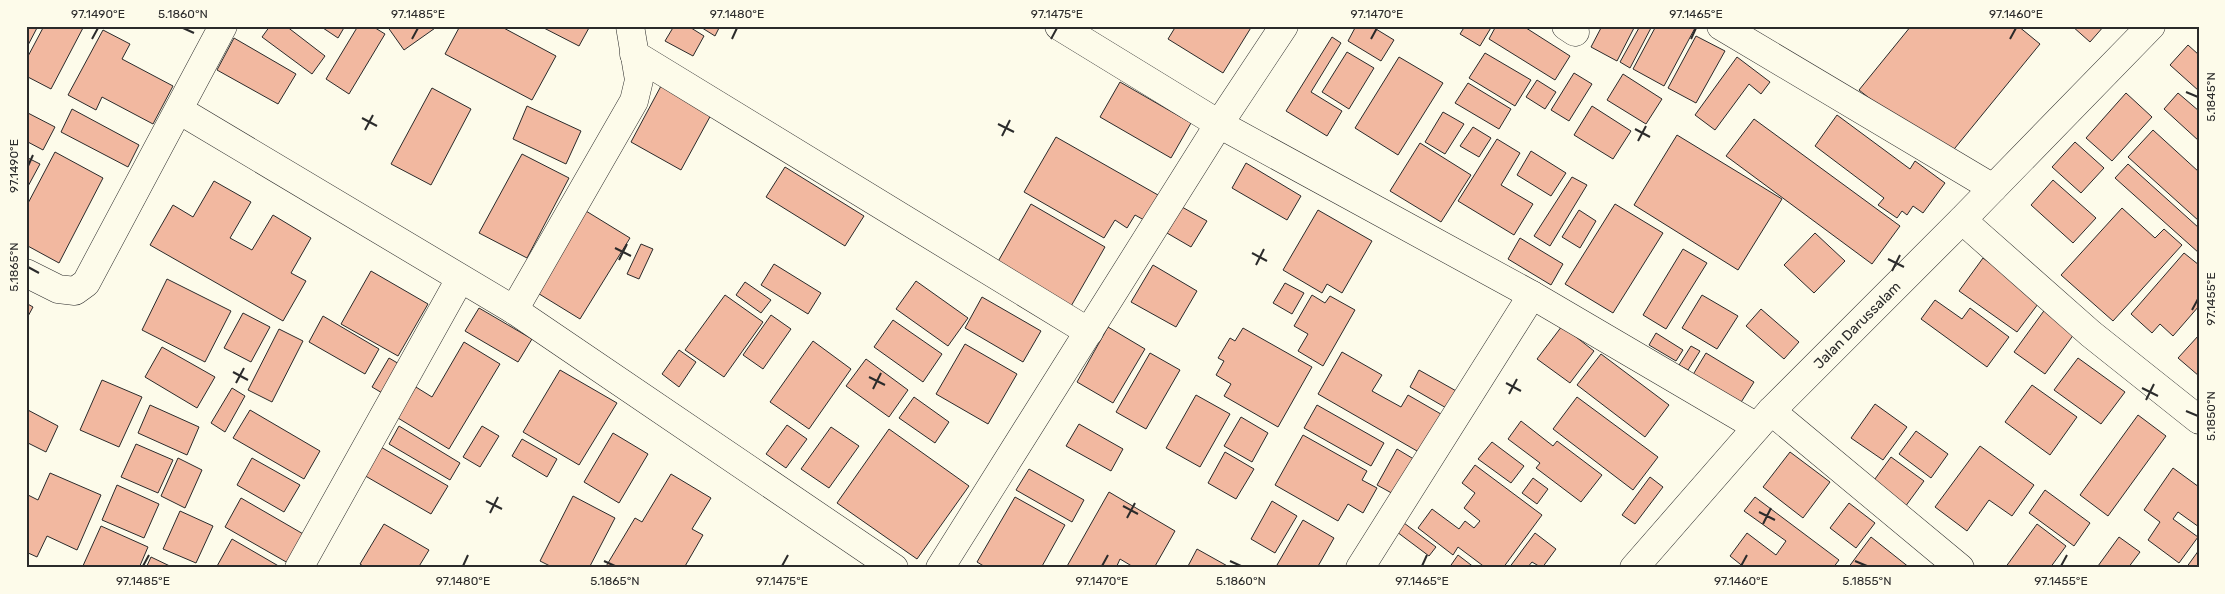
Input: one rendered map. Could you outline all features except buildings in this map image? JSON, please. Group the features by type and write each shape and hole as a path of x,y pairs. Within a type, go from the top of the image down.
{"street":[{"path":"26,273 58,289 75,291 86,282 223,26"},
{"path":"514,310 634,101 639,80 630,26"},
{"path":"1060,26 1219,124 1764,419 1960,568"},
{"path":"940,568 1219,124 1284,26"},
{"path":"1721,26 1993,188"},
{"name":"Jalan Darussalam","path":"1634,568 1764,419 2151,26"},
{"path":"634,54 1089,332"},
{"path":"179,110 514,310 894,568"},
{"path":"1962,220 2091,334 2199,420"},
{"path":"298,568 460,279"},
{"path":"1360,568 1532,295"}]}
